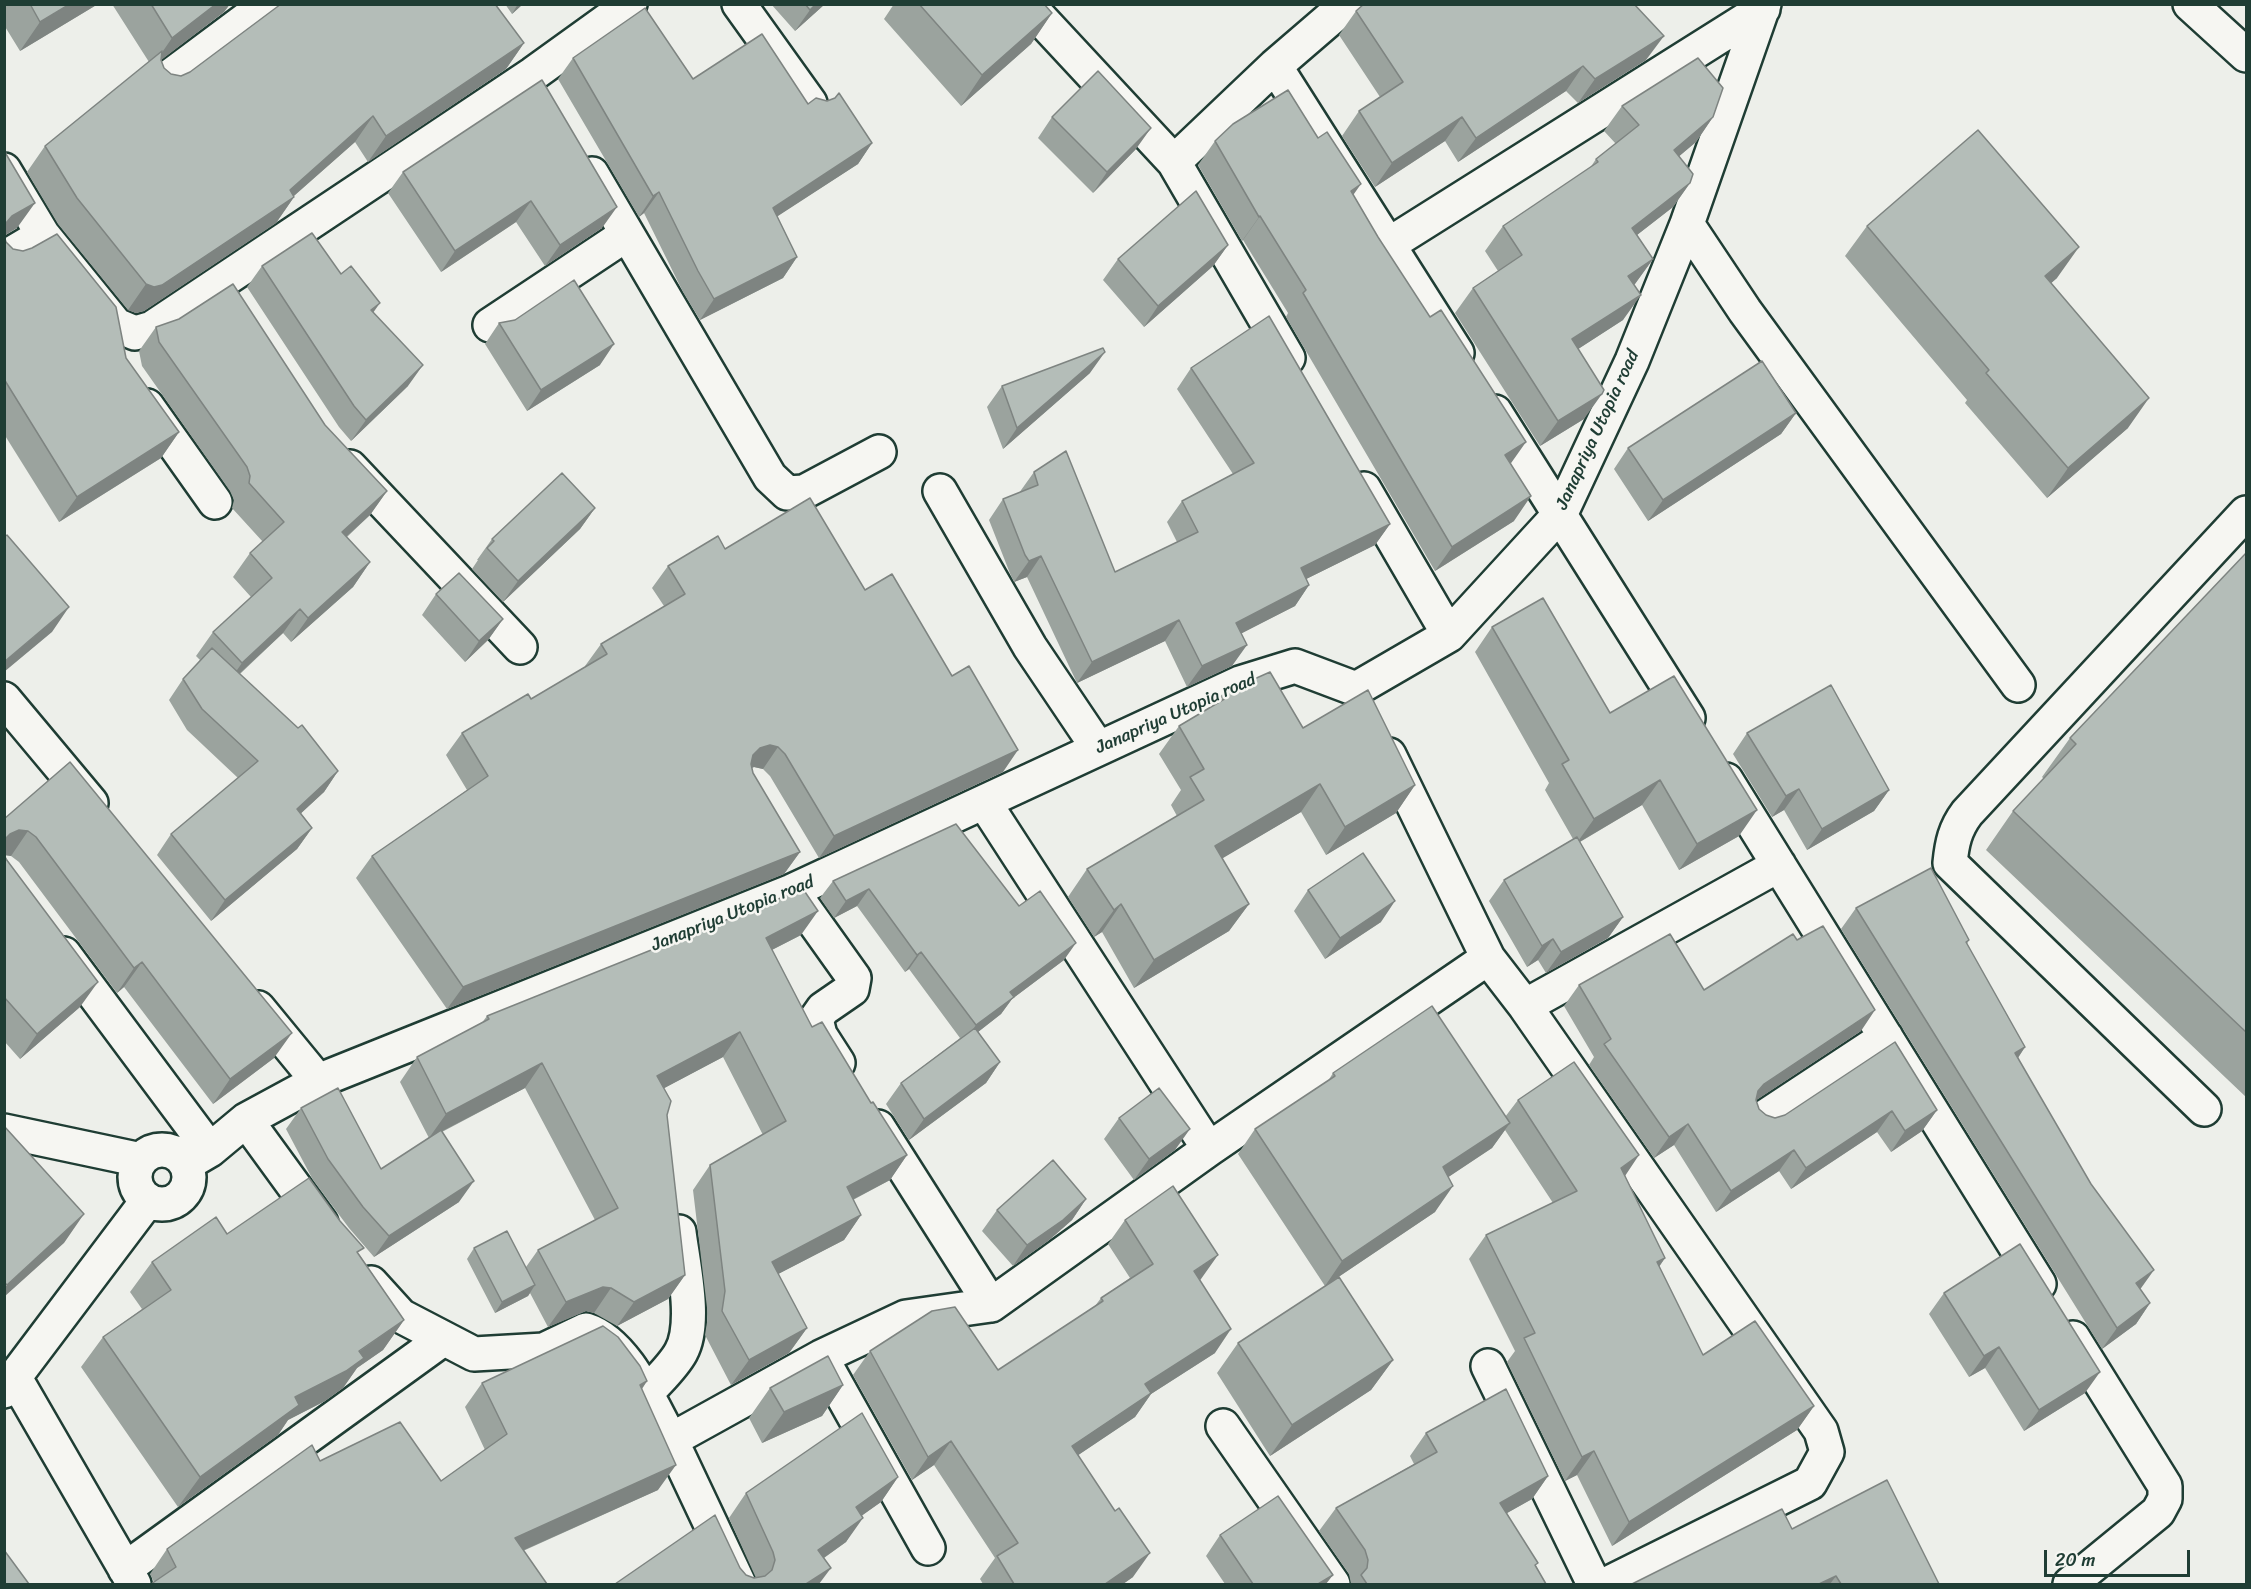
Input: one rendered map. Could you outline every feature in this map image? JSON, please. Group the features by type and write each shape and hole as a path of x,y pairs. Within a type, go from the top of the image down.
{"street":[{"path":"161,83 267,4"},
{"path":"116,325 135,333 152,328 533,74 630,4"},
{"path":"739,4 810,103"},
{"path":"1027,4 1174,162 1305,388"},
{"path":"1174,162 1275,66 1347,4"},
{"path":"2190,4 2247,55"},
{"path":"1388,245 1763,7"},
{"name":"Janapriya Utopia road","path":"198,1157 246,1120 318,1081 802,887 1240,683 1295,666 1356,688 1449,635 1561,513 1632,361 1687,224 1763,7"},
{"path":"513,48 533,74 551,104"},
{"path":"1275,66 1561,513 2165,1486 2165,1499 2158,1512 2070,1584"},
{"path":"574,144 770,477 787,493 804,492 879,452"},
{"path":"4,170 43,235 116,325 126,372 215,502"},
{"path":"1687,224 1745,311 2018,685"},
{"path":"490,325 627,234"},
{"path":"4,258 43,235"},
{"path":"221,281 239,309"},
{"path":"332,447 520,646"},
{"path":"1347,460 1449,635"},
{"path":"940,491 1030,647 1098,748"},
{"path":"2204,1109 1950,863 1957,826 1967,813 2247,513"},
{"path":"1356,688 1488,958 1525,1006 1821,1431 1827,1452 1810,1483 1607,1584"},
{"path":"4,699 109,825"},
{"path":"984,802 1209,1149"},
{"path":"794,854 802,887 854,978 852,989 823,1009 816,1019 820,1035 991,1305"},
{"path":"1525,1006 1779,865"},
{"path":"47,931 198,1157"},
{"path":"671,1440 821,1357 906,1317 991,1305 1209,1149 1488,958"},
{"path":"243,989 318,1081"},
{"path":"1760,1120 1886,1037"},
{"path":"246,1120 345,1253 400,1316 474,1354 544,1350 586,1330 599,1335 624,1358 671,1440 739,1584"},
{"path":"4,1131 141,1160"},
{"path":"164,1150 181,1157 198,1157 189,1172 186,1190 173,1202 165,1204 148,1200 137,1186 136,1177 141,1160 147,1154 164,1150"},
{"path":"148,1200 10,1385 129,1577 443,1339"},
{"path":"645,1395 681,1353 687,1339 689,1318 676,1205"},
{"path":"821,1357 928,1548"},
{"path":"1488,1366 1594,1584"},
{"path":"1222,1426 1333,1584"}],"building":[{"path":"30,4 70,4 40,22"},
{"path":"151,4 216,4 172,38"},
{"path":"281,4 495,4 524,43 386,136 373,116 290,190 294,197 162,285 154,287 146,284 77,198 45,146 162,51 161,60 164,68 171,74 181,76 190,72"},
{"path":"805,4 816,4 810,10"},
{"path":"919,4 1044,4 1052,13 982,75"},
{"path":"1364,4 1634,4 1664,36 1595,79 1583,66 1476,138 1462,117 1392,163 1359,111 1403,82 1356,11"},
{"path":"645,8 693,79 762,34 808,104 816,98 827,101 835,98 839,93 872,143 773,208 797,257 714,299 659,192 653,196 573,58"},
{"path":"1698,58 1723,88 1713,117 1674,150 1693,174 1690,183 1632,228 1653,259 1628,276 1641,295 1572,339 1604,390 1602,394 1558,421 1473,288 1522,255 1503,226 1598,162 1596,159 1639,125 1622,106"},
{"path":"1098,71 1151,128 1107,172 1052,117"},
{"path":"542,80 617,207 560,245 531,201 455,251 403,172"},
{"path":"1288,90 1318,138 1327,132 1361,184 1351,191 1430,317 1441,310 1526,442 1505,455 1531,496 1452,547 1303,293 1306,290 1259,217 1215,141 1233,124"},
{"path":"1978,130 2079,247 2045,276 2149,398 2068,468 1986,373 1989,370 1867,226"},
{"path":"4,145 6,154 35,203 12,216 4,228"},
{"path":"1196,191 1228,245 1158,306 1118,259"},
{"path":"312,233 341,274 351,266 380,303 371,310 423,365 366,420 354,406 262,266"},
{"path":"57,234 116,307 126,358 179,432 77,497 4,379 4,236 13,249 23,251"},
{"path":"574,280 614,344 541,390 499,323 515,320"},
{"path":"233,284 325,425 387,491 342,532 370,562 308,618 300,609 242,663 213,632 272,578 250,553 284,522 249,483 250,476 247,467 159,342 156,327 179,319"},
{"path":"1269,316 1390,524 1301,568 1309,585 1236,623 1247,645 1202,666 1179,620 1092,662 1041,556 1029,561 1025,555 1003,499 1038,485 1034,472 1066,451 1115,572 1198,532 1182,501 1254,463 1191,368"},
{"path":"1103,348 1105,352 1017,428 1002,386"},
{"path":"1762,361 1796,413 1663,500 1628,448"},
{"path":"562,473 595,508 518,581 487,548 494,541 492,539"},
{"path":"810,498 865,590 892,574 952,676 969,666 1018,750 834,836 785,754 778,747 770,745 760,748 753,755 751,764 753,773 800,852 463,987 372,856 488,776 462,733 528,694 531,699 607,654 601,644 685,594 668,566 718,536 725,549"},
{"path":"7,535 69,607 4,662 4,537"},
{"path":"2247,552 2247,1033 2013,811 2076,744 2070,738"},
{"path":"459,573 503,619 479,641 436,594"},
{"path":"1543,598 1610,713 1674,676 1757,810 1697,844 1660,780 1594,819 1562,764 1569,760 1492,627"},
{"path":"212,648 298,728 302,725 338,771 297,809 312,828 225,900 171,834 258,761 202,709 183,679"},
{"path":"1270,672 1303,728 1368,690 1415,785 1345,827 1320,784 1215,846 1249,904 1154,960 1121,904 1114,910 1087,869 1204,800 1190,777 1204,769 1179,726 1226,698 1223,693"},
{"path":"1831,685 1889,790 1822,829 1799,789 1786,796 1747,733"},
{"path":"70,762 292,1033 230,1079 142,962 134,968 36,837 28,831 19,830 4,840 4,819"},
{"path":"956,824 1019,906 1040,891 1076,943 1010,992 1014,997 976,1025 921,952 917,955 869,889 846,901 833,881"},
{"path":"1577,837 1623,917 1561,952 1553,939 1542,946 1504,880"},
{"path":"1363,853 1395,901 1340,938 1308,890"},
{"path":"4,855 98,982 37,1034 4,997"},
{"path":"1931,868 1969,940 1966,942 2025,1047 2015,1053 2091,1184 2154,1270 2136,1283 2150,1303 2117,1328 1856,908"},
{"path":"803,889 818,911 766,938 812,1027 822,1022 871,1103 873,1102 907,1155 847,1187 861,1215 772,1262 807,1328 749,1360 722,1311 725,1291 710,1165 786,1121 740,1032 657,1076 671,1101 667,1115 685,1275 634,1302 611,1288 603,1287 566,1302 538,1250 618,1208 542,1063 446,1114 417,1057 489,1019 487,1016"},
{"path":"1823,926 1875,1010 1764,1084 1758,1091 1756,1100 1759,1109 1775,1118 1785,1115 1895,1042 1937,1110 1905,1131 1892,1111 1806,1168 1794,1150 1731,1191 1688,1124 1669,1137 1604,1044 1611,1039 1579,985 1670,934 1704,990 1793,934 1797,940"},
{"path":"1432,1006 1510,1123 1443,1167 1453,1186 1342,1261 1255,1129 1335,1076 1333,1073"},
{"path":"975,1028 1000,1062 924,1119 901,1083"},
{"path":"1574,1062 1639,1155 1621,1168 1665,1258 1657,1262 1703,1355 1755,1321 1814,1406 1629,1522 1594,1451 1582,1457 1524,1338 1535,1333 1486,1235 1577,1191 1518,1100"},
{"path":"338,1088 381,1169 441,1130 474,1181 389,1236 363,1207 328,1159 301,1108"},
{"path":"1159,1088 1190,1129 1149,1159 1119,1118"},
{"path":"4,1126 84,1214 7,1285 4,1282"},
{"path":"1053,1160 1086,1199 1063,1220 1027,1245 997,1210"},
{"path":"309,1178 340,1221 364,1248 357,1252 404,1320 359,1351 364,1358 346,1371 295,1397 299,1405 200,1477 103,1337 171,1290 152,1262 216,1217 227,1234"},
{"path":"1173,1186 1218,1255 1194,1271 1231,1329 1145,1384 1151,1393 1072,1446 1115,1511 1119,1508 1150,1553 1105,1584 1014,1584 997,1556 1018,1543 951,1441 928,1457 870,1351 932,1311 955,1307 998,1370 1103,1301 1101,1298 1153,1264 1125,1220"},
{"path":"507,1231 535,1285 502,1302 474,1248"},
{"path":"2020,1244 2100,1372 2039,1410 1999,1347 1984,1356 1944,1293"},
{"path":"1339,1277 1393,1360 1292,1425 1238,1343"},
{"path":"603,1326 618,1337 640,1366 647,1381 640,1385 676,1465 515,1538 547,1584 151,1584 176,1567 167,1549 312,1445 320,1461 400,1422 441,1481 507,1434 482,1383"},
{"path":"828,1356 843,1385 784,1412 770,1388"},
{"path":"1506,1389 1548,1476 1500,1503 1538,1563 1535,1565 1546,1584 1367,1584 1361,1575 1367,1568 1368,1560 1365,1550 1336,1508 1437,1452 1426,1433"},
{"path":"862,1413 898,1477 856,1507 863,1518 818,1550 831,1568 806,1584 615,1584 715,1515 740,1568 746,1575 754,1578 765,1576 772,1570 775,1560 746,1493"},
{"path":"1887,1480 1939,1584 1841,1584 1836,1576 1819,1584 1632,1584 1782,1509 1792,1529"},
{"path":"1278,1496 1333,1575 1318,1584 1253,1584 1220,1535"},
{"path":"4,1550 29,1584 4,1584"}]}
